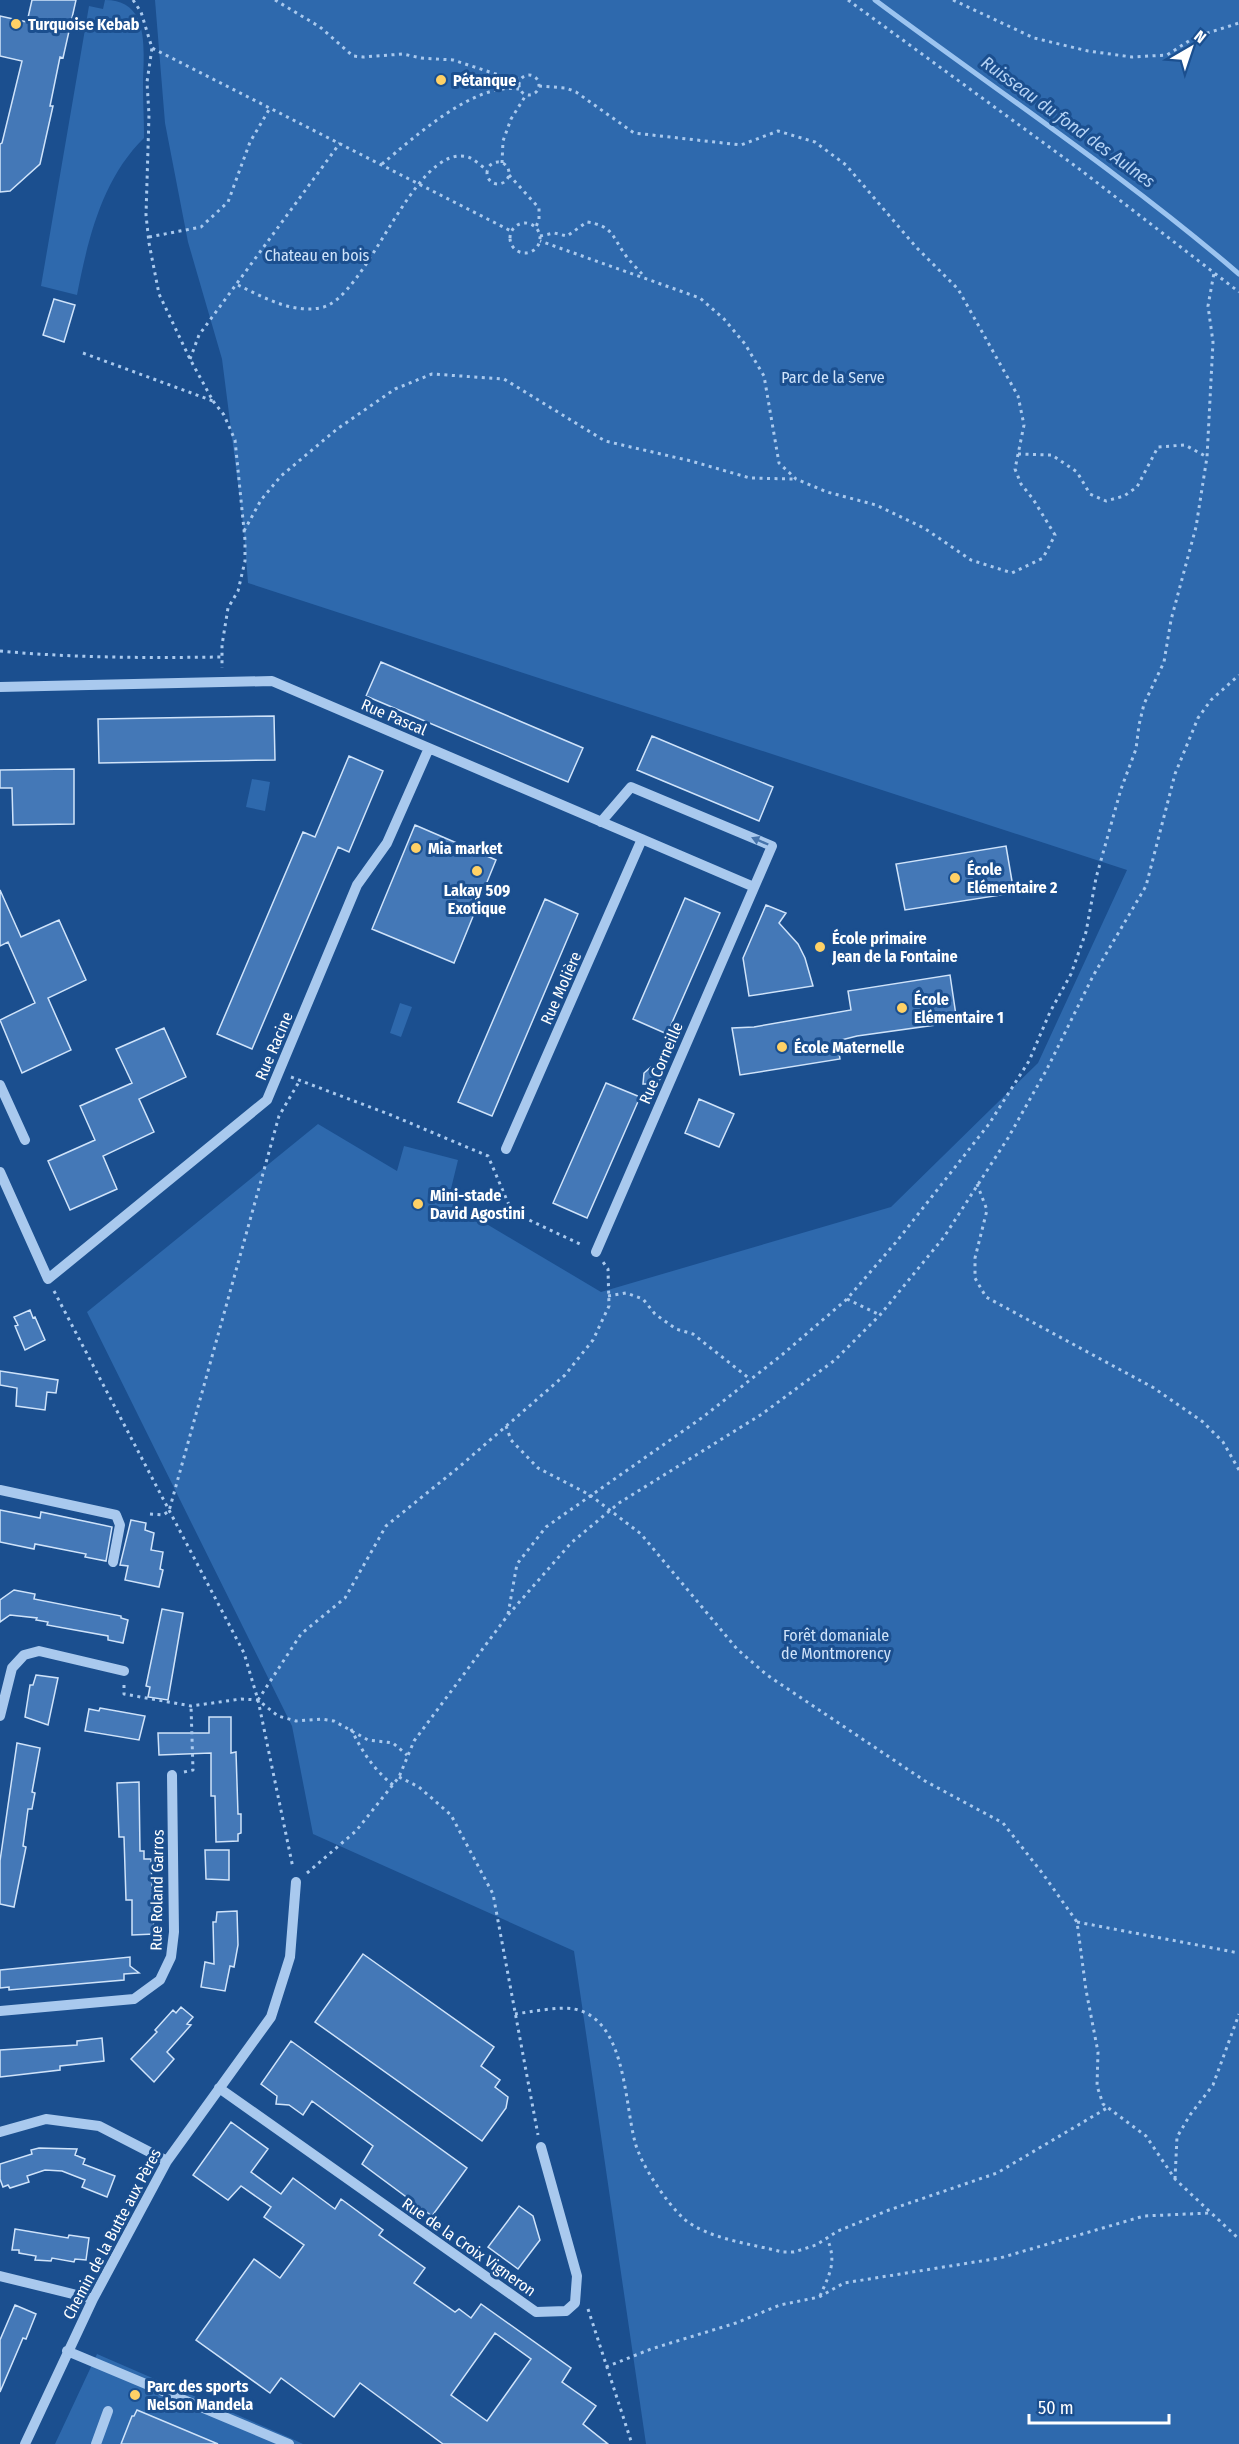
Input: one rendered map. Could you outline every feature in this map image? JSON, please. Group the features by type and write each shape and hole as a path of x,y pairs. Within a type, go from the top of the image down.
{"street":[{"name":"Rue Pascal","path":"0,687 272,681 754,887"},
{"name":"Rue Racine","path":"48,1279 267,1100 357,885 387,843 429,748"},
{"name":"Rue Corneille","path":"596,1252 772,846 631,787 601,822"},
{"name":"Rue Molière","path":"506,1149 642,839"},
{"path":"0,1085 25,1140"},
{"path":"0,1172 48,1279"},
{"path":"0,1490 116,1515 120,1525 113,1562"},
{"path":"0,1716 12,1668 24,1655 39,1650 124,1671"},
{"name":"Rue Roland Garros","path":"0,2011 134,1999 160,1980 171,1957 174,1932 172,1775"},
{"name":"Chemin de la Butte aux Pères","path":"25,2444 93,2299 167,2161 271,2017 290,1958 296,1882"},
{"name":"Rue de la Croix Vigneron","path":"219,2088 536,2313 566,2311 575,2302 577,2276 541,2147"},
{"path":"0,2132 46,2119 99,2126 167,2161"},
{"path":"0,2276 93,2299"},
{"path":"67,2351 289,2444"},
{"path":"96,2444 108,2411"}],"path":[{"path":"133,0 141,12 152,48 147,82 150,115 148,237 159,294 190,359 224,416 235,440 245,561 238,591 228,608 222,657 222,683"},
{"path":"275,0 320,27 352,56 403,54 421,58 453,60 511,79 533,75 538,80 539,86 536,93 526,95 511,119 503,141 502,163"},
{"path":"848,0 1078,168 1239,292"},
{"path":"953,0 1034,38 1088,51 1132,57 1167,55 1195,37 1239,23"},
{"path":"152,48 511,231"},
{"path":"519,88 520,79"},
{"path":"539,86 566,88 576,92 634,133 741,145 778,131 816,142 846,165 916,247 958,289 1018,396 1024,425 1015,470 1021,484 1055,535 1043,558 1012,573 971,560 924,528 876,505 827,492 796,479 778,463 764,376 745,344 724,319 700,298 540,241"},
{"path":"381,165 456,106 486,93 508,87 519,88 526,95"},
{"path":"148,237 201,227 228,202 250,142 270,108"},
{"path":"190,359 199,335 238,285 340,143"},
{"path":"238,285 280,305 308,309 332,304 354,279 419,184 435,166 450,157 468,157 487,170 489,180 496,184 506,181 509,175"},
{"path":"487,170 495,162 502,163 508,168 509,175 539,208 536,227 540,241 531,252 520,252 512,246 511,231 523,222 536,227"},
{"path":"540,236 554,233 567,236 587,222 602,224 613,233 625,254 644,277"},
{"path":"508,1615 517,1564 546,1527 703,1417 847,1299 897,1241 989,1124 1029,1061 1050,1012 1071,974 1086,932 1095,878 1121,789 1136,749 1144,704 1164,662 1174,609 1196,527 1207,457 1213,342 1208,306 1214,273"},
{"path":"83,353 213,401"},
{"path":"244,531 261,500 281,476 337,429 395,389 432,374 504,379 605,441 691,461 750,478 796,479"},
{"path":"1018,454 1052,455 1077,472 1090,494 1106,501 1124,496 1137,487 1158,447 1185,445 1207,457"},
{"path":"0,651 60,657 222,657"},
{"path":"48,1279 244,1653 258,1700 296,1882 356,1831 399,1776 414,1741 508,1615 571,1543 609,1511 762,1414 836,1360 880,1315 944,1237 1008,1138 1047,1069 1093,976 1146,886 1175,774 1198,718 1211,700 1239,675"},
{"path":"258,1700 301,1634 345,1598 386,1526 565,1375 593,1340 609,1306 608,1269 596,1252 512,1212 488,1156 391,1115 279,1072"},
{"path":"150,1514 163,1515 169,1511 279,1116 300,1080"},
{"path":"977,1183 987,1210 975,1258 975,1278 986,1297 1154,1388 1203,1422 1223,1442 1239,1470"},
{"path":"608,1296 626,1293 643,1299 655,1314 676,1329 693,1334 750,1379"},
{"path":"847,1299 880,1315"},
{"path":"506,1426 511,1440 538,1468 590,1495 640,1534 737,1649 767,1675 925,1781 1003,1823 1044,1874 1077,1922 1086,1990 1098,2052 1097,2086 1103,2104 1146,2136 1175,2179 1239,2239"},
{"path":"124,1671 124,1694 191,1706 241,1699 258,1700 278,1716 296,1721 322,1719 334,1721 368,1740 393,1743 408,1755"},
{"path":"172,1775 193,1770 191,1706"},
{"path":"351,1729 364,1754 379,1773 393,1785"},
{"path":"399,1776 419,1787 452,1815 493,1894 541,2147"},
{"path":"1077,1922 1239,1953"},
{"path":"515,2014 573,2008 592,2016 604,2027 619,2057 635,2143 646,2171 684,2218 706,2232 782,2252 794,2252 816,2245 838,2231 889,2210 997,2173 1107,2108"},
{"path":"1175,2179 1178,2137 1190,2115 1213,2085 1239,2014"},
{"path":"606,2367 651,2349 736,2323 780,2305 819,2297 844,2283 1000,2258 1144,2216 1210,2213"},
{"path":"819,2297 829,2275 834,2254 827,2238"},
{"path":"577,2276 632,2444"}],"green space":[{"path":"105,0 120,2 131,9 142,31 144,138 117,172 107,191 92,232 77,295 41,286 89,6 103,9"},
{"name":"Forêt domaniale de Montmorency","path":"155,0 1239,0 1239,2444 646,2444 574,1951 313,1834 292,1726 87,1312 318,1124 397,1171 404,1146 458,1160 448,1201 601,1292 891,1207 1038,1063 1127,870 248,583 244,531 222,359 188,242 165,123"},
{"path":"252,779 270,782 265,811 246,807"},
{"path":"400,1003 412,1007 401,1037 390,1033"},
{"name":"Parc des sports Nelson Mandela","path":"97,2354 288,2437 303,2444 55,2444"}],"building":[{"path":"32,0 76,0 63,58 60,57 50,106 53,106 40,164 10,191 0,192 0,144 22,61 0,56 0,16 27,22"},
{"path":"54,299 75,305 64,342 43,335"},
{"path":"381,662 583,748 568,782 366,696"},
{"path":"274,716 275,760 99,763 98,719"},
{"path":"652,736 773,787 759,821 637,770"},
{"path":"349,756 383,771 349,852 338,847 252,1049 217,1034 303,832 315,837"},
{"path":"74,769 74,824 13,825 12,788 0,788 0,770"},
{"path":"415,825 496,860 454,963 372,929"},
{"name":"École Elémentaire 2","path":"1006,846 1014,893 905,910 896,864"},
{"path":"0,890 21,937 59,920 86,980 48,998 71,1050 22,1073 0,1020 35,1003 8,942 0,946"},
{"path":"685,898 720,913 667,1034 633,1019"},
{"path":"545,899 578,914 492,1116 458,1102"},
{"path":"766,905 786,913 779,923 798,944 805,958 813,986 749,996 743,958"},
{"path":"950,975 957,1022 857,1036 837,1041 840,1059 740,1075 732,1028 754,1027 851,1010 848,991"},
{"path":"164,1028 186,1077 139,1099 154,1132 103,1156 117,1189 70,1210 48,1161 95,1140 80,1106 132,1083 116,1049"},
{"path":"651,1067 660,1071 661,1078 656,1084 643,1084 644,1073"},
{"path":"606,1083 640,1097 587,1218 553,1203"},
{"path":"699,1099 734,1114 719,1147 685,1133"},
{"path":"30,1310 45,1340 25,1350 15,1326 18,1325 14,1317"},
{"path":"0,1371 58,1380 56,1393 47,1392 45,1410 16,1406 17,1388 0,1385"},
{"path":"0,1510 40,1518 41,1512 112,1527 106,1561 85,1557 86,1554 35,1544 34,1549 0,1542"},
{"path":"131,1520 146,1523 145,1530 154,1533 151,1550 163,1552 160,1569 163,1570 159,1587 125,1580 128,1566 120,1565"},
{"path":"14,1590 35,1594 34,1599 121,1616 128,1620 123,1643 108,1640 108,1636 47,1625 48,1622 36,1620 37,1618 10,1615 0,1622 0,1600"},
{"path":"162,1609 183,1613 168,1700 148,1697 150,1687 146,1686"},
{"path":"36,1675 58,1678 48,1725 25,1717 30,1685 33,1685"},
{"path":"100,1708 145,1716 139,1740 85,1731 89,1709 99,1711"},
{"path":"209,1717 231,1717 231,1753 236,1752 238,1814 241,1814 241,1833 238,1834 238,1841 216,1842 215,1796 211,1796 211,1753 159,1755 158,1733 209,1733"},
{"path":"17,1743 40,1748 32,1792 35,1793 32,1809 28,1809 23,1846 26,1847 14,1907 0,1904 0,1861"},
{"path":"139,1782 140,1851 144,1851 144,1859 151,1859 154,1934 132,1935 132,1900 126,1900 124,1837 119,1837 117,1783"},
{"path":"205,1850 229,1850 229,1880 206,1879"},
{"path":"237,1911 238,1945 234,1967 230,1966 225,1991 201,1987 205,1962 214,1964 213,1922 216,1922 217,1912"},
{"path":"363,1954 494,2047 481,2066 500,2080 495,2087 508,2097 506,2108 482,2141 315,2022"},
{"path":"130,1957 130,1966 139,1973 124,1974 124,1980 9,1990 9,1987 0,1988 0,1970"},
{"path":"181,2007 193,2017 187,2024 191,2025 167,2052 174,2059 154,2082 131,2059 157,2032 155,2030 173,2010 176,2013"},
{"path":"102,2038 104,2061 60,2066 60,2070 0,2077 0,2050 77,2045 77,2041"},
{"path":"291,2041 467,2168 432,2216 362,2164 373,2146 312,2101 303,2115 289,2105 276,2104 277,2096 261,2084"},
{"path":"231,2122 268,2149 251,2172 281,2194 293,2178 335,2209 341,2199 383,2230 379,2235 425,2268 414,2283 455,2312 459,2309 471,2318 481,2304 571,2368 562,2382 596,2406 583,2424 608,2444 443,2444 360,2383 334,2417 281,2378 270,2393 196,2340 254,2259 280,2278 304,2245 264,2217 271,2207 241,2186 228,2200 193,2175","holes":["495,2333 531,2359 487,2421 451,2395"]},
{"path":"39,2148 77,2149 75,2155 85,2159 83,2164 115,2176 107,2197 82,2187 85,2180 62,2171 45,2170 27,2176 29,2182 10,2188 8,2185 3,2187 0,2179 0,2164 32,2154 31,2150"},
{"path":"519,2206 533,2216 540,2240 518,2269 488,2247"},
{"path":"15,2229 68,2238 69,2235 89,2238 86,2260 75,2259 74,2262 52,2258 51,2261 35,2260 36,2256 12,2250"},
{"path":"15,2305 36,2314 0,2392 0,2340"},
{"path":"137,2410 218,2444 121,2444 132,2416"}],"waterway":[{"name":"Ruisseau du fond des Aulnes","path":"875,0 1151,202 1239,274"}],"place":[{"name":"Turquoise Kebab","path":"16,24"},
{"name":"Pétanque","path":"441,80"},
{"name":"Mia market","path":"416,848"},
{"name":"Lakay 509 Exotique","path":"477,871"},
{"name":"École Elémentaire 2","path":"955,878"},
{"name":"École primaire Jean de la Fontaine","path":"820,947"},
{"name":"École Elémentaire 1","path":"902,1008"},
{"name":"École Maternelle","path":"782,1047"},
{"name":"Mini-stade David Agostini","path":"418,1204"},
{"name":"Parc des sports Nelson Mandela","path":"135,2395"}],"park label":[{"name":"Chateau en bois","path":"317,255"},
{"name":"Parc de la Serve","path":"833,377"}]}
